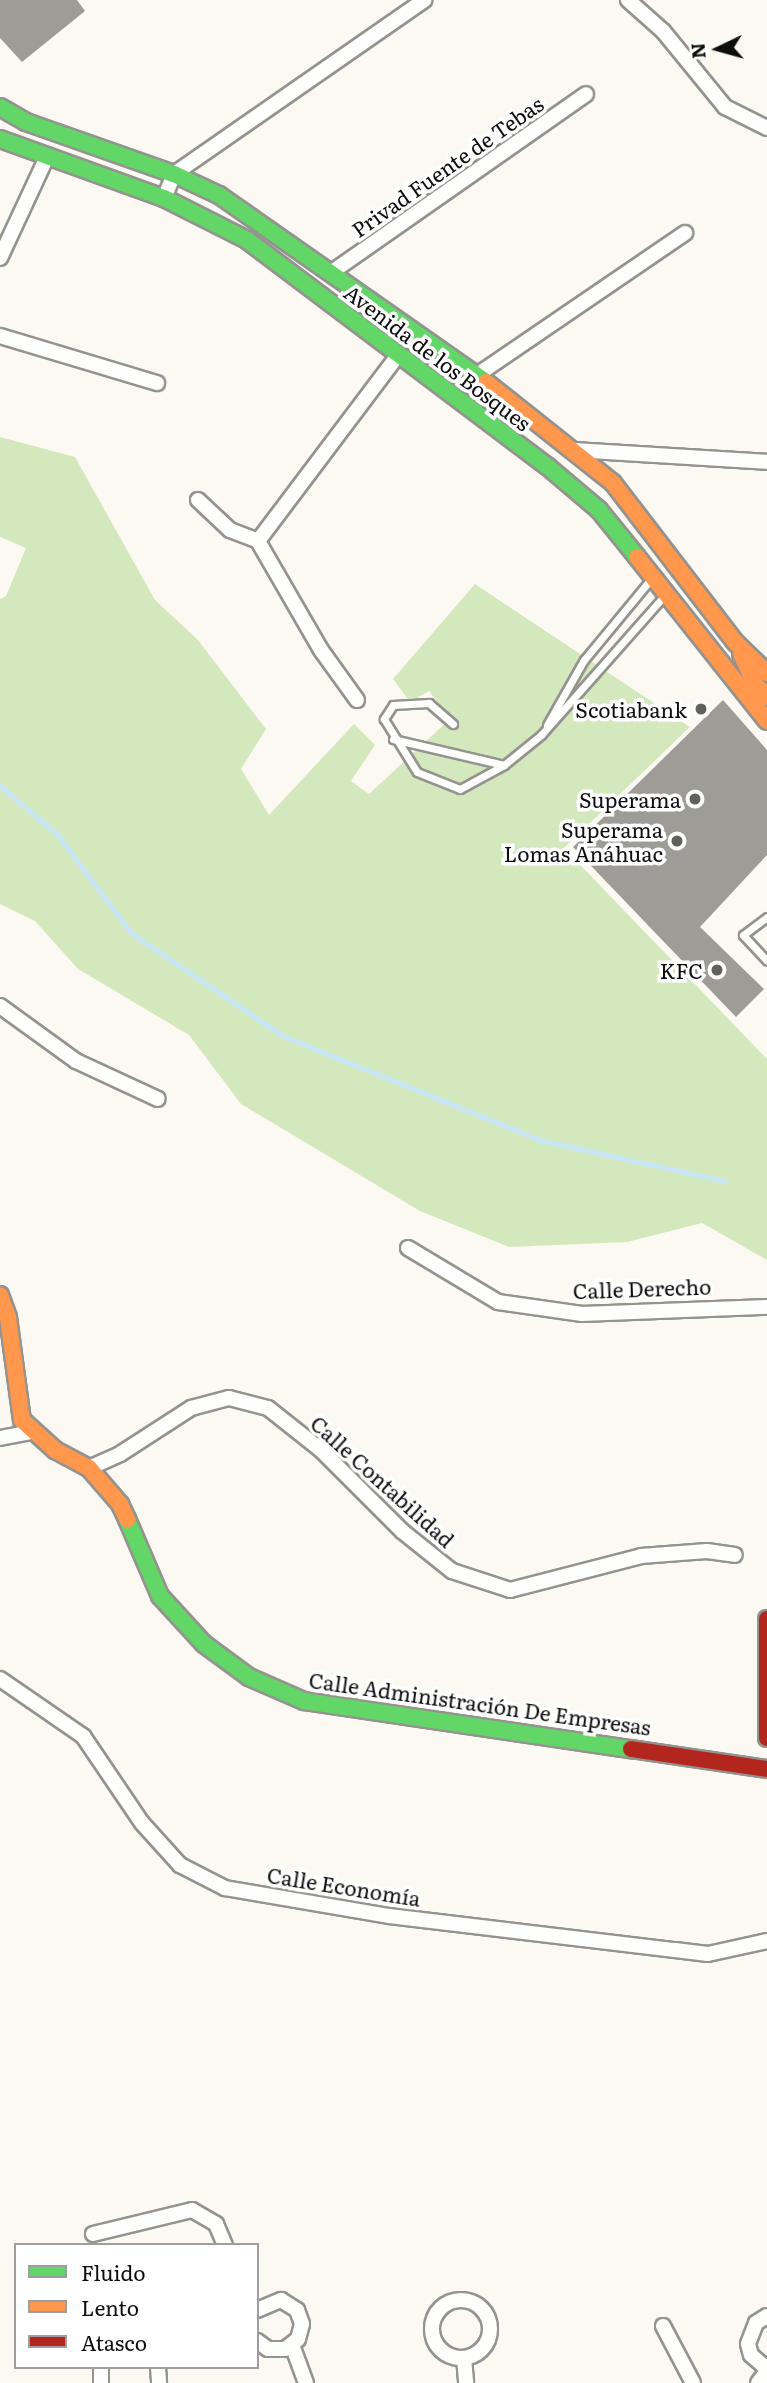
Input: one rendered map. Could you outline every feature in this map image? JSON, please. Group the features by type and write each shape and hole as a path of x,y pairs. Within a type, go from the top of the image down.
{"main road":[{"name":"Avenida de los Bosques","path":"0,107 55,133 174,174 219,195 477,375 573,450 640,513 735,642 765,667"},
{"name":"Avenida de los Bosques","path":"0,139 46,159 164,198 247,240 399,354 578,492 654,576 767,721"},
{"path":"735,642 755,684 767,697"},
{"path":"0,1295 8,1317 22,1420 30,1432 89,1468"},
{"name":"Calle Administración De Empresas","path":"89,1468 120,1504 160,1597 204,1644 249,1677 304,1701 767,1769"},
{"path":"767,1619 767,1738"}],"street":[{"path":"164,198 174,174 424,0"},
{"path":"628,0 663,31 725,107 767,128"},
{"name":"Privad Fuente de Tebas","path":"332,272 586,94"},
{"path":"0,258 46,159"},
{"path":"477,375 685,233"},
{"path":"0,336 157,383"},
{"path":"258,541 399,354"},
{"path":"573,450 767,462"},
{"path":"198,500 230,530 258,541 321,650 357,700"},
{"path":"0,1006 76,1061 158,1099"},
{"name":"Calle Derecho","path":"408,1248 498,1302 582,1314 767,1307"},
{"name":"Calle Contabilidad","path":"89,1468 120,1454 191,1408 229,1398 268,1408 321,1450 402,1531 452,1571 510,1590 641,1556 708,1551 735,1555"},
{"path":"0,1438 30,1432"},
{"name":"Calle Economía","path":"0,1679 83,1735 142,1824 180,1866 225,1888 389,1916 708,1954 767,1941"},
{"path":"93,2234 192,2210 216,2224 224,2243"},
{"path":"259,2309 281,2300 297,2310 301,2333 292,2345 277,2350 259,2342"},
{"path":"453,2301 474,2303 488,2319 488,2340 474,2355 464,2358 444,2352 433,2334 437,2314 453,2301"},
{"path":"758,2383 767,2370 751,2355 748,2344 756,2323 767,2316"},
{"path":"663,2326 693,2383"},
{"path":"292,2345 306,2383"},
{"path":"464,2358 466,2383"}],"lane":[{"path":"541,735 584,660 654,576"},
{"path":"453,724 429,703 393,705 384,719 393,739 417,772 460,789 504,765 541,735 667,593"},
{"path":"393,739 504,765"},
{"path":"767,917 743,935 767,961"}],"green space":[{"path":"0,437 75,457 155,600 198,640 266,729 241,769 269,815 354,724 375,745 351,781 369,794 450,719 429,691 410,702 393,679 475,584 690,727 564,848 767,1059 767,1260 702,1223 627,1242 509,1247 420,1211 241,1104 189,1035 78,969 35,921 0,904 0,599 6,596 26,548 0,537"}],"building":[{"path":"0,0 77,0 85,11 22,62 0,38"},
{"name":"Superama","path":"723,700 767,750 767,855 700,927 764,989 736,1017 573,847"}],"waterway":[{"path":"0,786 57,834 131,933 283,1036 540,1140 725,1181"}],"traffic: fast":[{"path":"0,107 26,122 174,174 219,195 486,382"},
{"path":"0,139 164,198 247,240 547,466 599,510 637,557"},
{"path":"127,1519 160,1596 204,1644 249,1677 304,1701 631,1749"}],"traffic: slow":[{"path":"486,382 613,483 735,642 767,673"},
{"path":"637,557 767,721"},
{"path":"741,654 755,684 767,697"},
{"path":"0,1295 8,1317 22,1420 55,1450 89,1468 120,1504 127,1519"}],"traffic: jam":[{"path":"767,1619 767,1738"},
{"path":"631,1749 767,1769"}],"place":[{"name":"Scotiabank","path":"701,709"},
{"name":"Superama","path":"695,799"},
{"name":"Superama Lomas Anáhuac","path":"677,841"},
{"name":"KFC","path":"717,970"}]}
